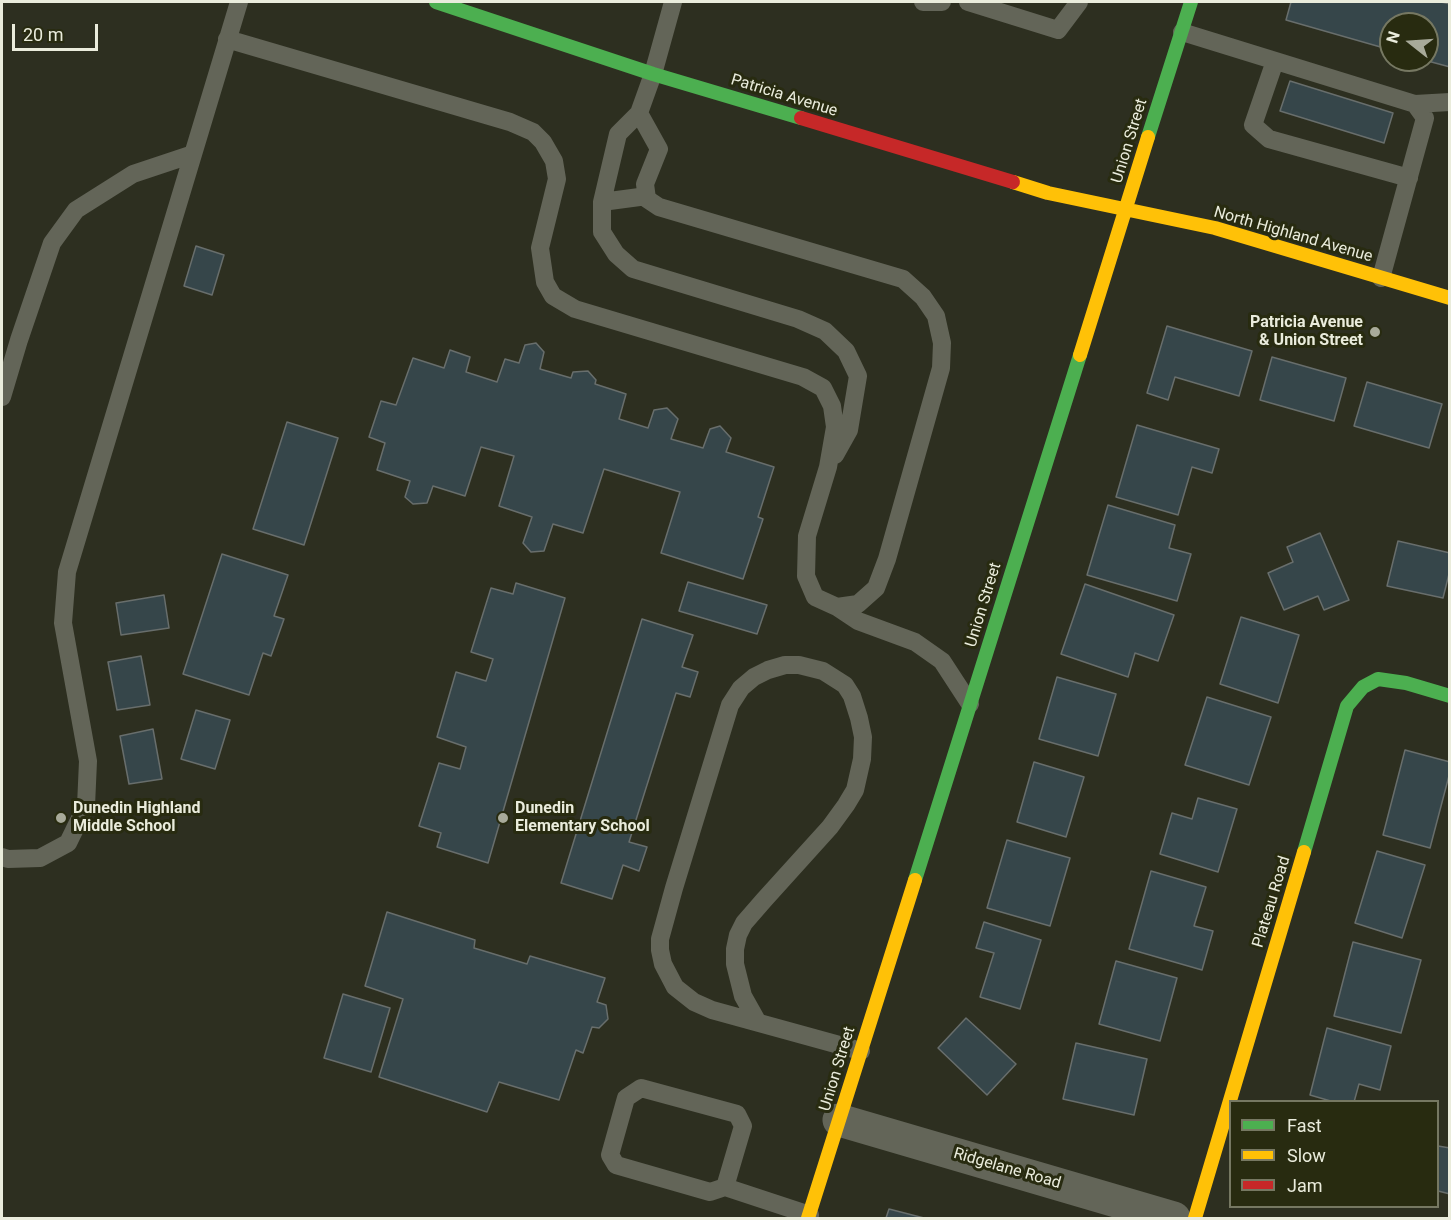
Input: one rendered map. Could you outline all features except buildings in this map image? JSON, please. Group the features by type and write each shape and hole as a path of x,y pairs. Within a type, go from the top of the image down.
{"street":[{"name":"Patricia Avenue","path":"436,2 653,74 1048,193 1126,210"},
{"name":"Union Street","path":"809,1216 1191,2"},
{"name":"North Highland Avenue","path":"1126,210 1215,228 1449,298"},
{"name":"Plateau Road","path":"1230,1100 1347,706 1364,687 1378,679 1406,683 1449,696"},
{"name":"Plateau Road","path":"1195,1218 1229,1103"},
{"name":"Ridgelane Road","path":"840,1120 1174,1218"}],"lane":[{"path":"2,856 8,859 40,858 68,843 86,806 88,761 63,623 67,572 239,2"},
{"path":"673,2 653,74 639,113 618,134 602,202 602,232 616,254 633,270 798,319 825,331 846,351 858,376 849,430 828,467"},
{"path":"923,2 942,2"},
{"path":"968,2 1058,30 1079,2"},
{"path":"1182,32 1415,104 1449,102"},
{"path":"227,39 510,122 533,132 543,142 554,161 557,180 540,248 545,282 553,296 575,309 803,377 823,388 832,406 835,427 828,467 807,536 806,576 815,597 837,607 858,621 915,642 942,661 970,704"},
{"path":"1275,61 1253,124 1261,132 1269,139 1408,178"},
{"path":"1381,278 1425,118 1415,104"},
{"path":"639,113 659,149 645,184 647,199 659,207 903,279 923,297 936,316 942,343 941,368 887,559 876,588 858,604 837,607"},
{"path":"2,397 52,243 76,210 133,174 193,154"},
{"path":"602,202 647,196"},
{"path":"757,1021 743,996 735,964 738,935 744,924 830,827 846,805 855,790 862,759 863,737 859,718 852,696 845,685 823,671 799,665 768,670 754,677 741,688 730,705 660,939 660,950 663,964 675,987 683,995 712,1010 861,1051"},
{"path":"726,1188 743,1126 736,1114 641,1088 626,1098 610,1155 616,1164 710,1192 726,1188 809,1216"}],"traffic: fast":[{"path":"436,2 653,74 801,118"},
{"path":"1148,137 1191,2"},
{"path":"915,880 1080,355"},
{"path":"1304,852 1347,706 1363,687 1378,679 1406,683 1450,696"}],"traffic: slow":[{"path":"1080,355 1148,137"},
{"path":"1013,182 1048,193 1215,228 1450,298"},
{"path":"1230,1100 1304,852"},
{"path":"808,1218 915,880"},
{"path":"1195,1218 1229,1104"}],"traffic: jam":[{"path":"801,118 1013,182"}],"place":[{"name":"Patricia Avenue & Union Street","path":"1375,332"},
{"name":"Dunedin Highland Middle School","path":"61,818"},
{"name":"Dunedin Elementary School","path":"503,818"}]}
